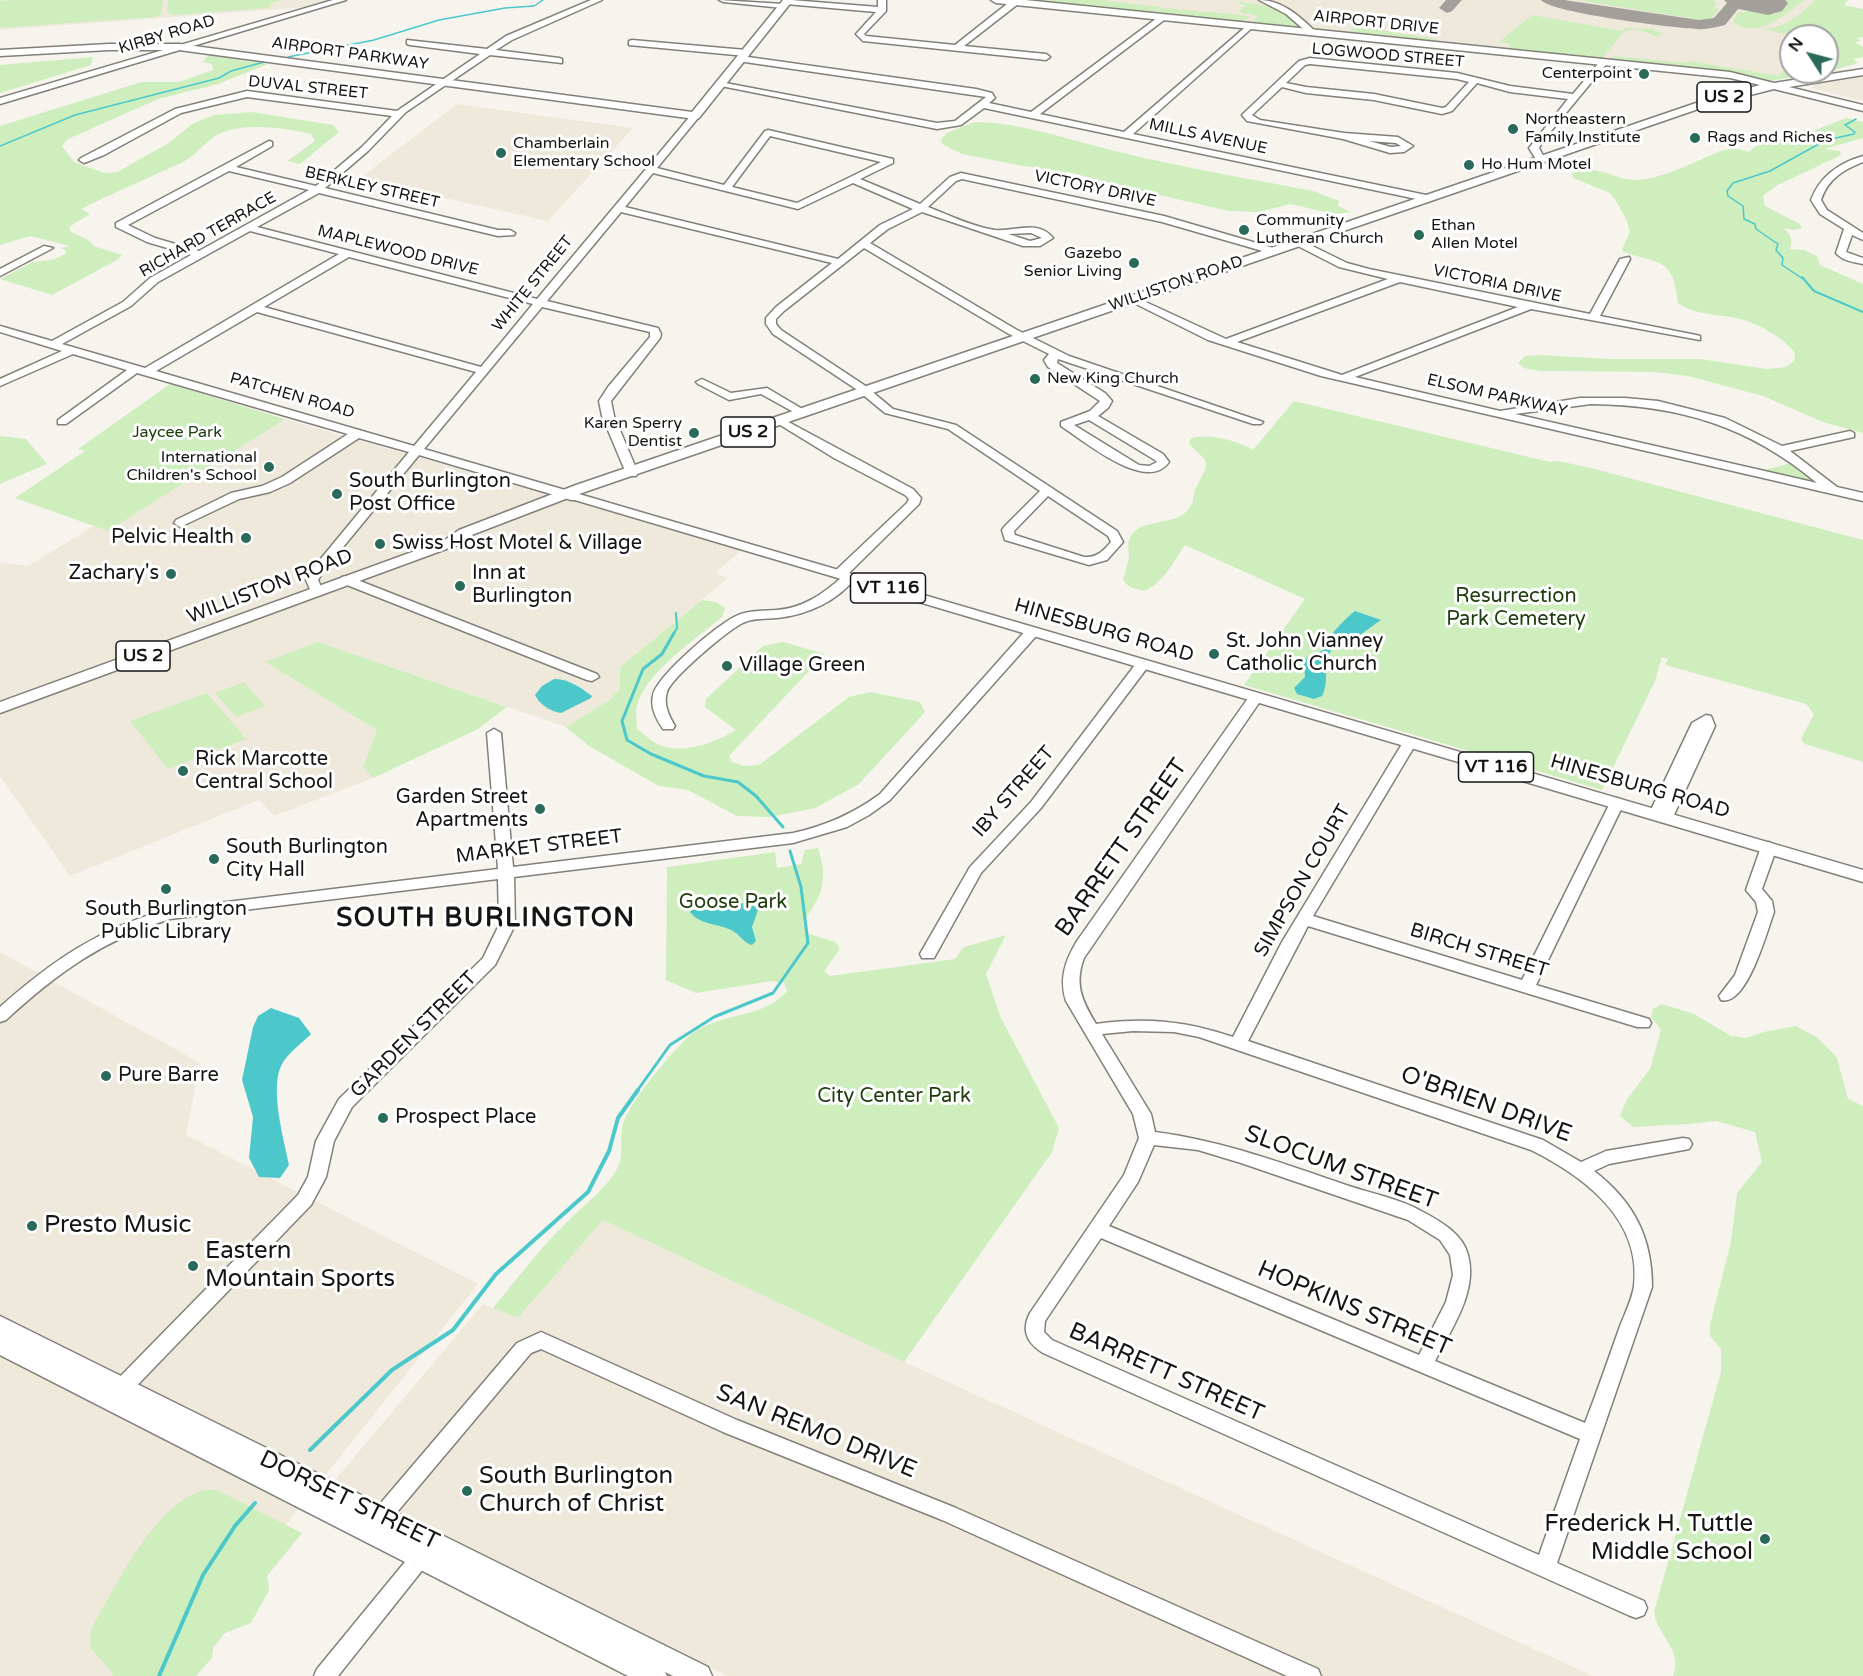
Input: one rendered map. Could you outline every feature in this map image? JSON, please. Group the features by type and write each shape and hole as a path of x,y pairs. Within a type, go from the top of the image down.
{"main road":[{"name":"AIRPORT DRIVE","path":"996,0 1718,73 1771,86"},
{"name":"WHITE STREET","path":"695,116 786,3"},
{"name":"AIRPORT PARKWAY","path":"0,53 109,47 179,47 695,116"},
{"name":"WILLISTON ROAD","path":"0,708 452,540 471,536 632,473 1540,159 1703,104 1771,86 1863,72"},
{"path":"1771,86 1840,105 1860,108"},
{"path":"1771,86 1860,108"},
{"name":"HINESBURG ROAD","path":"571,495 1863,876"},
{"name":"DORSET STREET","path":"0,1325 116,1394"},
{"name":"DORSET STREET","path":"0,1344 116,1394 427,1550 699,1676"},
{"name":"DORSET STREET","path":"427,1550 654,1676"}],"street":[{"name":"KIRBY ROAD","path":"0,101 342,0"},
{"name":"RICHARD TERRACE","path":"54,344 127,304 154,280 317,190 365,149 399,114 488,52 516,35 598,0"},
{"path":"723,0 882,5"},
{"path":"1263,0 1289,12 1312,32"},
{"path":"957,48 1015,2"},
{"path":"882,5 860,37 869,40 1046,57"},
{"path":"1033,115 1164,17"},
{"path":"1126,135 1249,26"},
{"path":"410,42 559,61"},
{"path":"632,43 744,56 988,95 990,99 958,123 944,126 720,85"},
{"name":"LOGWOOD STREET","path":"1344,136 1390,150 1401,150 1408,146 1398,140 1344,136 1258,122 1248,118 1248,114 1302,63 1312,61 1450,75 1510,89 1574,98"},
{"path":"1540,159 1534,148 1538,141 1605,61"},
{"path":"1280,84 1310,91 1374,98 1442,111 1449,109 1475,80"},
{"name":"DUVAL STREET","path":"84,160 178,111 247,94 399,114"},
{"name":"MILLS AVENUE","path":"984,105 1426,198"},
{"name":"WHITE STREET","path":"317,591 312,584 315,574 695,116"},
{"path":"649,170 798,206 890,160 768,133 726,188"},
{"path":"201,255 151,240 120,225 269,144"},
{"path":"1863,159 1832,174 1822,184 1816,200 1823,212 1863,237"},
{"name":"BERKLEY STREET","path":"228,168 498,233 510,233"},
{"name":"VICTORY DRIVE","path":"864,392 777,332 770,321 776,312 863,243 891,223 920,209 955,177 964,176 1158,217 1273,251"},
{"path":"852,179 965,226 995,233"},
{"path":"617,208 839,262"},
{"name":"MAPLEWOOD DRIVE","path":"249,228 655,331 655,338 604,401 632,473"},
{"path":"1849,229 1841,253 1849,258 1863,261"},
{"name":"VICTORIA DRIVE","path":"1298,242 1344,265 1399,279 1696,338"},
{"path":"863,243 1056,354 1257,422"},
{"path":"0,273 48,248"},
{"path":"62,422 142,369 256,308 346,254"},
{"path":"1593,319 1625,259"},
{"path":"1225,343 1399,279"},
{"name":"ELSOM PARKWAY","path":"1133,300 1225,343 1343,378 1863,497"},
{"path":"1343,378 1530,306"},
{"path":"256,308 484,371"},
{"name":"PATCHEN ROAD","path":"0,328 571,495"},
{"path":"0,383 73,350"},
{"path":"1056,354 1050,360 1052,365 1101,395 1106,401 1102,408 1065,424 1136,468 1154,469 1162,464 1159,457 1089,415"},
{"path":"702,382 729,397 756,390 766,391 803,413"},
{"path":"864,392 897,415 939,422 952,427 1047,490 1116,537 1115,544 1103,558 1083,561 1009,537 1008,530 1047,490"},
{"path":"1496,413 1578,402 1622,401 1696,412 1725,421 1783,449 1834,490"},
{"path":"668,726 660,714 658,705 662,687 732,623 747,617 790,613 810,608 834,593 845,575 913,504 915,498 807,436 785,420"},
{"path":"180,523 235,496 266,489 286,480 358,433"},
{"path":"1783,449 1850,435"},
{"path":"347,580 592,677"},
{"name":"MARKET STREET","path":"0,1016 72,955 104,936 146,920 194,910 793,838 844,823 859,816 885,797 1032,632"},
{"name":"IBY STREET","path":"928,954 975,870 1035,805 1143,664"},
{"name":"BARRETT STREET","path":"1256,697 1076,957 1070,978 1071,993 1142,1114 1148,1137 1132,1177 1037,1318 1034,1330 1042,1343 1636,1608"},
{"path":"1706,719 1708,726 1661,816 1699,723 1706,719"},
{"name":"GARDEN STREET","path":"116,1394 304,1200 316,1177 325,1140 333,1122 355,1091 489,961 498,949 507,925 506,872 494,733"},
{"name":"SIMPSON COURT","path":"1238,1044 1304,919 1410,742"},
{"path":"1527,987 1617,803"},
{"path":"1727,996 1742,977 1766,912 1764,901 1754,890 1769,847"},
{"name":"BIRCH STREET","path":"1304,919 1643,1023"},
{"name":"O'BRIEN DRIVE","path":"1091,1030 1129,1025 1167,1026 1202,1032 1520,1138 1554,1153 1581,1169 1610,1194 1627,1217 1638,1241 1644,1266 1640,1299 1545,1567"},
{"name":"SLOCUM STREET","path":"1148,1137 1198,1144 1245,1156 1414,1215 1446,1234 1459,1253 1462,1275 1455,1302 1423,1365"},
{"path":"1581,1169 1606,1158 1683,1144"},
{"name":"HOPKINS STREET","path":"1097,1229 1592,1435"},
{"name":"SAN REMO DRIVE","path":"375,1524 524,1348 541,1340 730,1426 949,1514 1310,1676"},
{"path":"325,1676 427,1550"}],"shaded area":[{"path":"0,0 333,0 308,7 0,30"},
{"path":"1009,0 1848,0 1827,24 1779,24 1779,77 1770,81 1600,59 1623,31 1507,50"},
{"path":"1863,68 1863,101 1812,88 1813,84 1839,84 1839,71"},
{"name":"Chamberlain Elementary School","path":"457,104 633,128 548,221 359,179"},
{"path":"285,419 742,550 715,573 728,578 620,667 620,689 608,701 566,727 318,642 266,663 377,730 363,767 373,778 274,816 259,800 70,876 0,776 0,562 28,566 94,526 108,531"},
{"path":"0,952 200,1063 186,1135 478,1284 165,1676 0,1676"},
{"path":"603,1220 904,1362 1593,1676 727,1676 335,1480 483,1304 518,1318"}],"green space":[{"path":"163,0 161,15 155,17 0,28 0,1"},
{"path":"168,0 283,0 272,3 268,8 173,15 167,12"},
{"path":"1022,0 1099,0 1161,7 1150,14"},
{"path":"1576,0 1713,0 1717,2 1714,8 1719,9 1712,18 1702,20"},
{"path":"1770,0 1804,0 1780,18 1761,27 1742,27 1733,22 1738,12 1744,13 1749,5 1765,8"},
{"path":"1815,0 1848,0 1844,5 1863,9 1863,37 1857,38 1861,41 1855,42 1863,47 1863,57 1853,59 1858,63 1839,69 1839,24 1782,24 1803,11"},
{"path":"1240,2 1279,10 1298,25 1295,26 1303,29 1248,23 1258,16 1239,12 1246,5 1238,4"},
{"path":"1161,8 1250,17 1242,22 1152,14"},
{"path":"1532,15 1623,31 1625,28 1655,29 1654,31 1662,33 1658,37 1637,29 1625,31 1601,59 1449,44 1452,42 1508,49 1511,44 1499,42"},
{"path":"1357,23 1362,24 1361,27 1436,39 1438,42 1350,32"},
{"path":"1779,25 1779,32 1762,29 1770,28"},
{"path":"209,55 268,64 218,84 158,99 68,139 62,146 74,162 104,173 117,172 169,143 192,124 214,115 252,112 333,125 339,132 300,164 287,161 315,141 311,134 260,127 233,129 221,133 184,162 81,209 90,214 69,227 71,232 87,239 94,246 122,255 117,260 52,295 0,279 33,262 52,260 66,254 66,251 61,248 70,246 30,236 0,245 0,126 141,82 179,82 213,70 212,64 202,62"},
{"path":"1613,56 1686,63 1688,61 1779,76 1779,80 1770,81 1612,60"},
{"path":"93,57 91,65 0,93 0,65"},
{"path":"1846,118 1863,122 1863,138 1824,149 1840,151 1841,155 1776,186 1763,196 1765,206 1800,224 1802,228 1794,230 1784,228 1791,237 1790,249 1804,250 1817,256 1820,265 1863,284 1863,433 1823,422 1763,396 1688,376 1654,372 1540,371 1524,368 1518,363 1525,356 1538,355 1610,359 1700,359 1767,369 1786,367 1794,361 1795,353 1784,341 1769,331 1744,320 1698,312 1678,303 1673,277 1668,270 1655,261 1624,252 1622,249 1630,232 1626,219 1610,193 1573,178 1572,173 1589,169 1636,180 1656,177 1721,151 1734,148 1749,152 1756,146 1813,131"},
{"path":"974,122 1009,125 1049,133 1106,149 1313,191 1339,201 1338,206 1351,212 1334,214 1290,204 1259,212 1229,211 1072,173 962,154 942,144 941,139 947,133"},
{"name":"Jaycee Park","path":"170,384 285,419 108,531 15,498 85,451 78,449"},
{"name":"Resurrection Park Cemetery","path":"1294,401 1550,462 1558,461 1591,468 1863,540 1863,762 1805,744 1801,739 1814,714 1806,704 1665,665 1668,659 1662,657 1655,681 1602,790 1244,685 1305,599 1185,545 1158,582 1145,591 1135,589 1123,579 1129,556 1129,542 1135,531 1141,527 1181,516 1190,508 1206,463 1189,444 1190,439 1205,436 1240,443 1253,450"},
{"path":"0,436 26,439 47,464 0,484"},
{"path":"1794,458 1827,487 1756,472 1791,463"},
{"path":"702,600 716,602 725,608 722,617 661,668 642,692 637,705 637,729 657,744 669,748 689,748 709,743 736,730 705,707 706,699 763,646 783,642 825,654 729,756 732,762 745,766 759,765 849,697 870,692 920,702 925,712 859,784 815,808 770,817 737,816 688,790 659,786 589,746 566,727 608,701 620,689 620,667"},
{"path":"318,642 507,707 478,729 373,778 363,767 377,730 265,662"},
{"path":"244,682 265,706 236,717 215,693"},
{"path":"207,693 246,739 168,769 130,721"},
{"path":"818,848 823,870 822,887 803,923 809,934 835,942 840,949 824,971 830,976 955,959 964,947 1006,935 986,974 1000,1016 1059,1128 1052,1152 904,1362 603,1220 518,1318 493,1308 547,1242 612,1177 621,1158 622,1130 627,1115 653,1076 684,1041 701,1028 764,1008 787,992 784,983 772,981 696,993 666,980 667,867 775,852 777,868 801,864 805,850"},
{"path":"1662,1004 1694,1014 1731,1036 1746,1038 1796,1026 1818,1038 1837,1058 1848,1099 1863,1106 1863,1676 1673,1676 1675,1658 1656,1621 1654,1612 1721,1372 1721,1349 1710,1336 1710,1325 1731,1242 1737,1193 1762,1162 1755,1132 1716,1121 1633,1127 1620,1116 1627,1099 1650,1069 1661,1030 1651,1017 1653,1009"},
{"path":"204,1490 217,1490 302,1533 267,1576 269,1590 251,1623 225,1633 213,1648 212,1658 196,1676 113,1676 91,1647 91,1633 95,1622 127,1566 155,1527 170,1510"}],"water":[{"path":"1355,611 1381,620 1350,642 1334,646 1327,659 1326,683 1322,696 1314,699 1297,694 1294,688 1305,677 1306,659 1326,648 1331,635"},
{"path":"554,679 569,682 592,696 561,713 553,711 542,704 535,695 542,686"},
{"path":"741,903 753,905 758,910 752,927 756,941 752,945 728,928 699,920 690,912 692,910 714,910"},
{"path":"271,1008 299,1018 311,1034 288,1056 278,1074 277,1099 289,1165 280,1178 259,1177 249,1158 253,1117 242,1080 253,1027 258,1016"}],"waterway":[{"path":"288,57 374,40 439,20 505,8 534,6 543,0"},
{"path":"0,146 75,115 219,78 231,71 264,62"},
{"path":"1803,279 1782,265 1783,258 1776,250 1778,244 1756,229 1755,224 1744,219 1743,206 1728,196 1727,191 1733,183 1770,171 1826,140 1854,134 1855,132 1845,125 1856,119"},
{"path":"1802,277 1814,291 1863,312"},
{"path":"673,635 677,628 676,613"},
{"path":"674,633 662,654 643,669 622,721 627,740 651,754 704,776 738,782 756,796 783,827"},
{"path":"637,1091 670,1045 714,1017 773,993 808,943 801,887 790,851"},
{"path":"310,1450 392,1370 453,1330 496,1274 588,1192 609,1151 618,1118 638,1090"},
{"path":"159,1676 203,1575 235,1526 255,1503"}],"taxiway":[{"path":"1447,8 1454,0"},
{"path":"1549,0 1566,6 1699,25 1719,22 1735,3 1732,0"}],"runway":[{"path":"1748,0 1768,3"}],"place":[{"name":"Centerpoint","path":"1644,74"},
{"name":"Northeastern Family Institute","path":"1513,129"},
{"name":"Rags and Riches","path":"1695,138"},
{"name":"Chamberlain Elementary School","path":"501,153"},
{"name":"Ho Hum Motel","path":"1469,165"},
{"name":"Community Lutheran Church","path":"1244,230"},
{"name":"Ethan Allen Motel","path":"1419,235"},
{"name":"Gazebo Senior Living","path":"1134,263"},
{"name":"New King Church","path":"1035,379"},
{"name":"Karen Sperry Dentist","path":"694,433"},
{"name":"International Children's School","path":"269,467"},
{"name":"South Burlington Post Office","path":"337,494"},
{"name":"Pelvic Health","path":"246,538"},
{"name":"Swiss Host Motel & Village","path":"380,544"},
{"name":"Zachary's","path":"171,574"},
{"name":"Inn at Burlington","path":"460,586"},
{"name":"St. John Vianney Catholic Church","path":"1214,654"},
{"name":"Village Green","path":"727,666"},
{"name":"Rick Marcotte Central School","path":"183,771"},
{"name":"Garden Street Apartments","path":"540,809"},
{"name":"South Burlington City Hall","path":"214,859"},
{"name":"South Burlington Public Library","path":"166,889"},
{"name":"Pure Barre","path":"106,1076"},
{"name":"Prospect Place","path":"383,1118"},
{"name":"Presto Music","path":"32,1226"},
{"name":"Eastern Mountain Sports","path":"193,1266"},
{"name":"South Burlington Church of Christ","path":"467,1491"},
{"name":"Frederick H. Tuttle Middle School","path":"1765,1539"}],"district":[{"name":"SOUTH BURLINGTON","path":"486,919"}],"park label":[{"name":"Goose Park","path":"733,903"},
{"name":"City Center Park","path":"894,1097"}]}
